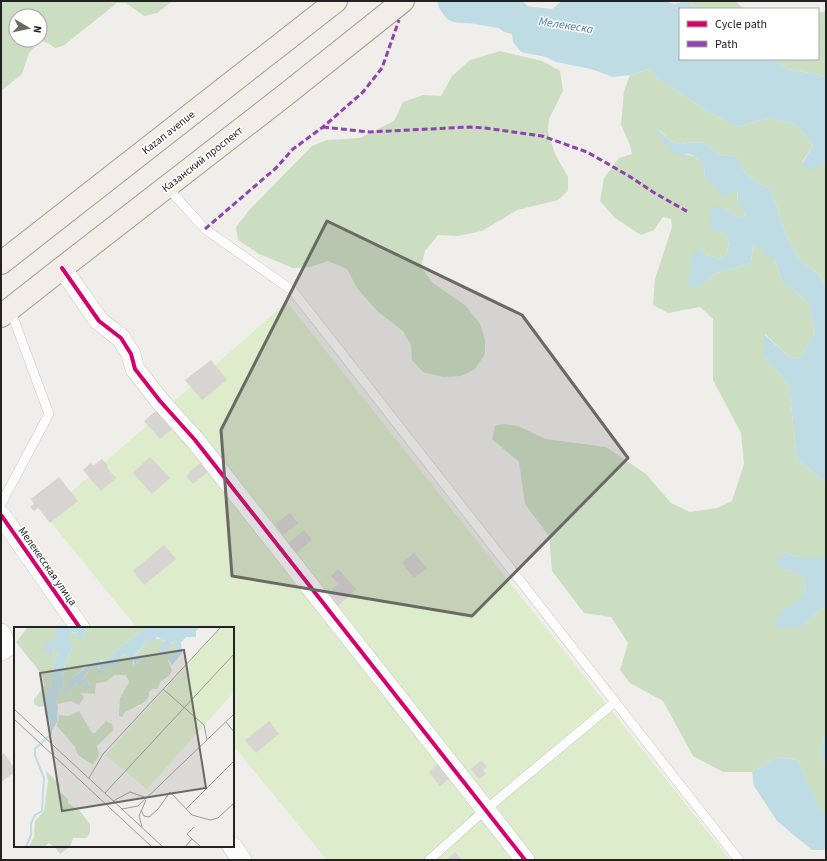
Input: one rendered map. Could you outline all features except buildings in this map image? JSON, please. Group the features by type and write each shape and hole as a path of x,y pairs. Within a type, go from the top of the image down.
{"main road":[{"name":"Kazan avenue","path":"1,263 336,1"},
{"name":"Казанский проспект","path":"6,313 284,96 397,5"}],"street":[{"path":"62,268 99,320 121,338 132,354 135,369 160,401 195,440 525,860"},
{"name":"Мелекесская улица","path":"1,515 79,627"},
{"path":"1,633 7,647 1,651"},
{"path":"233,847 242,860"}],"lane":[{"path":"167,187 205,229 293,291 739,860"},
{"path":"1,504 49,414 6,313"},
{"path":"429,860 485,810 615,702"}],"highlighted area":[{"path":"327,221 522,315 628,458 472,616 232,576 221,430"}],"green space":[{"path":"1,1 173,1 157,13 144,16 126,3 117,3 63,46 55,48 48,43 48,8 8,8 8,48 34,48 29,53 22,74 1,91"},
{"path":"684,1 735,1 743,8 695,8 689,2"},
{"path":"826,11 826,76 787,69 775,60 819,60 819,13"},
{"path":"500,51 542,61 560,71 563,91 549,119 548,132 555,154 568,177 568,191 558,200 517,210 482,231 458,236 438,235 425,251 421,267 433,283 466,306 480,324 485,339 485,354 475,369 461,376 443,377 423,372 412,360 411,345 403,331 377,311 357,288 347,269 328,261 310,267 293,268 259,254 238,240 236,227 251,208 312,146 327,140 360,138 394,121 403,102 423,95 441,96 452,76 470,60"},
{"path":"649,69 661,81 736,127 769,118 796,125 813,145 802,163 823,164 826,160 826,289 820,275 799,259 786,235 770,188 755,181 745,173 738,157 721,155 704,143 696,142 680,144 672,142 657,128 679,155 693,156 704,165 705,177 731,190 738,190 737,198 744,210 745,218 736,216 724,207 721,231 729,240 727,254 720,259 707,255 698,247 705,283 714,274 751,263 753,244 774,258 781,279 809,304 815,332 801,358 789,357 765,334 764,356 789,385 797,460 826,482 826,557 800,557 786,553 781,570 794,571 805,579 804,597 780,613 803,626 826,605 826,734 820,755 826,765 826,812 821,812 797,760 778,757 752,772 723,772 693,756 663,701 630,683 620,670 628,643 611,617 584,613 552,571 549,536 525,504 519,462 492,439 495,426 502,424 518,426 546,439 606,447 646,474 671,503 690,512 717,508 732,501 744,464 741,433 713,380 713,319 700,307 668,313 653,305 655,279 672,227 671,219 663,217 654,230 641,235 615,218 600,201 604,178 619,158 632,154 630,145 621,125 624,91 630,75"},
{"path":"287,302 730,860 327,860 234,746 234,627 136,627 45,515"}],"water":[{"path":"562,1 663,1 675,4 684,1 689,2 695,8 679,8 679,60 775,60 787,69 826,76 826,160 815,170 805,168 802,163 813,145 796,125 769,118 736,127 661,81 649,69 630,75 613,77 591,69 556,62 546,57 521,52 513,42 512,34 504,32 473,8 516,5 552,9"},
{"path":"655,127 672,142 680,144 696,142 704,143 721,155 738,157 745,173 755,181 770,188 786,235 799,259 820,275 826,289 826,482 797,460 789,385 764,356 764,334 789,357 801,358 815,332 809,304 781,279 774,258 766,258 764,251 753,244 751,263 714,274 705,283 696,287 687,285 692,256 698,247 707,255 720,259 727,254 729,240 721,231 711,230 709,217 713,206 724,207 736,216 745,218 744,210 738,201 738,190 732,190 730,195 722,196 705,177 704,165 689,154 680,155 672,151 665,144"},
{"path":"786,553 800,557 826,557 826,605 803,626 781,629 775,626 780,613 804,596 805,579 794,571 781,570 776,560"},
{"path":"826,734 826,765 820,755"},
{"path":"778,757 797,760 821,811 826,812 826,850 812,850 777,821 754,786 752,772"}],"waterway":[{"name":"Мелекеска","path":"453,1 457,7 515,15"}],"marked path":[{"path":"205,229 276,168 293,149 323,127 363,92 382,68 399,20"},
{"path":"323,127 369,132 470,127 542,136 587,152 688,212"}],"cycle path":[{"path":"62,268 99,321 121,338 131,354 135,369 160,401 195,440 525,860"},
{"path":"1,515 79,627"}]}
